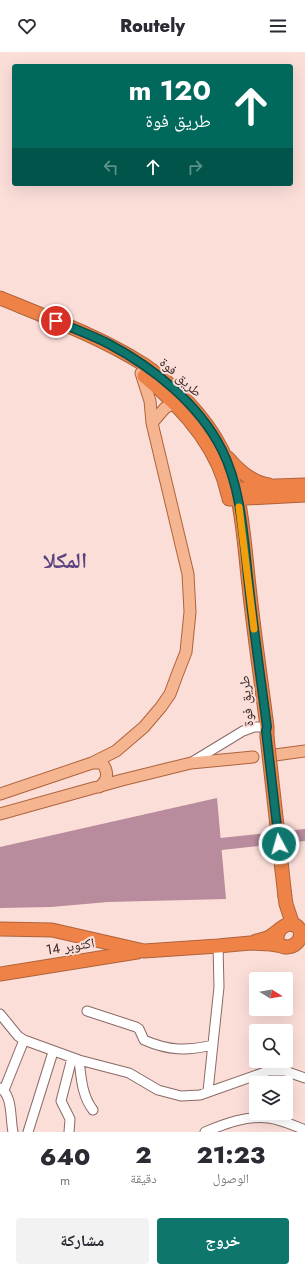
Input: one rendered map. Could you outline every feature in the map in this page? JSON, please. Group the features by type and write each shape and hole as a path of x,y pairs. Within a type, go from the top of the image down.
{"highway":[{"name":"طريق فوة","path":"0,298 108,344 144,365 162,379 179,400 204,438 232,495 242,530 266,731"},
{"name":"طريق فوة","path":"0,306 106,351 141,373 201,418 223,451 232,495 266,731"},
{"path":"223,451 236,467 247,477 274,491 305,495"},
{"path":"232,495 274,491 305,485"},
{"path":"242,530 247,512 252,506 274,491"},
{"path":"266,731 285,901 296,933"},
{"path":"0,929 52,930 144,951 250,943 283,946 278,940 277,936 296,933"},
{"path":"250,943 266,938 296,933"},
{"name":"14 اكتوبر","path":"0,974 144,951"}],"main road":[{"path":"0,794 92,763 116,751 144,727 161,707 170,694 186,652 190,612 188,574 152,423 150,402 141,373"},
{"path":"152,423 162,411 179,400"},
{"path":"116,751 110,767 114,776 122,780"},
{"path":"275,755 305,751"},
{"path":"0,814 122,780 191,763 253,757"},
{"path":"92,763 102,763 106,771 105,780 99,787"}],"street":[{"path":"191,763 243,731 254,727 266,731"},
{"path":"208,1091 219,988 218,946"},
{"path":"87,1011 136,1027 139,1029 144,1040 168,1048 182,1050 196,1049 213,1045"},
{"path":"0,1014 18,1036 24,1040 52,1052 129,1073 158,1090 181,1096 200,1095 268,1071 285,1071 305,1078"},
{"path":"12,1132 8,1097 2,1089 24,1040"},
{"path":"28,1132 52,1052"},
{"path":"75,1059 88,1104 93,1110"},
{"path":"69,1132 70,1119 61,1100 75,1059"},
{"path":"205,1132 222,1124 258,1117 284,1121 305,1130"}],"shaded area":[{"path":"217,798 226,899 108,902 51,907 0,908 0,847"}],"waterway":[{"path":"221,844 305,835"}],"slow traffic":[{"path":"239,507 254,629"}],"district":[{"name":"المكلا","path":"65,560"}],"route":[{"path":"56,321 108,344 144,365 162,379 183,398 201,418 223,451 236,490 242,530 267,727 266,731 279,844"}]}
